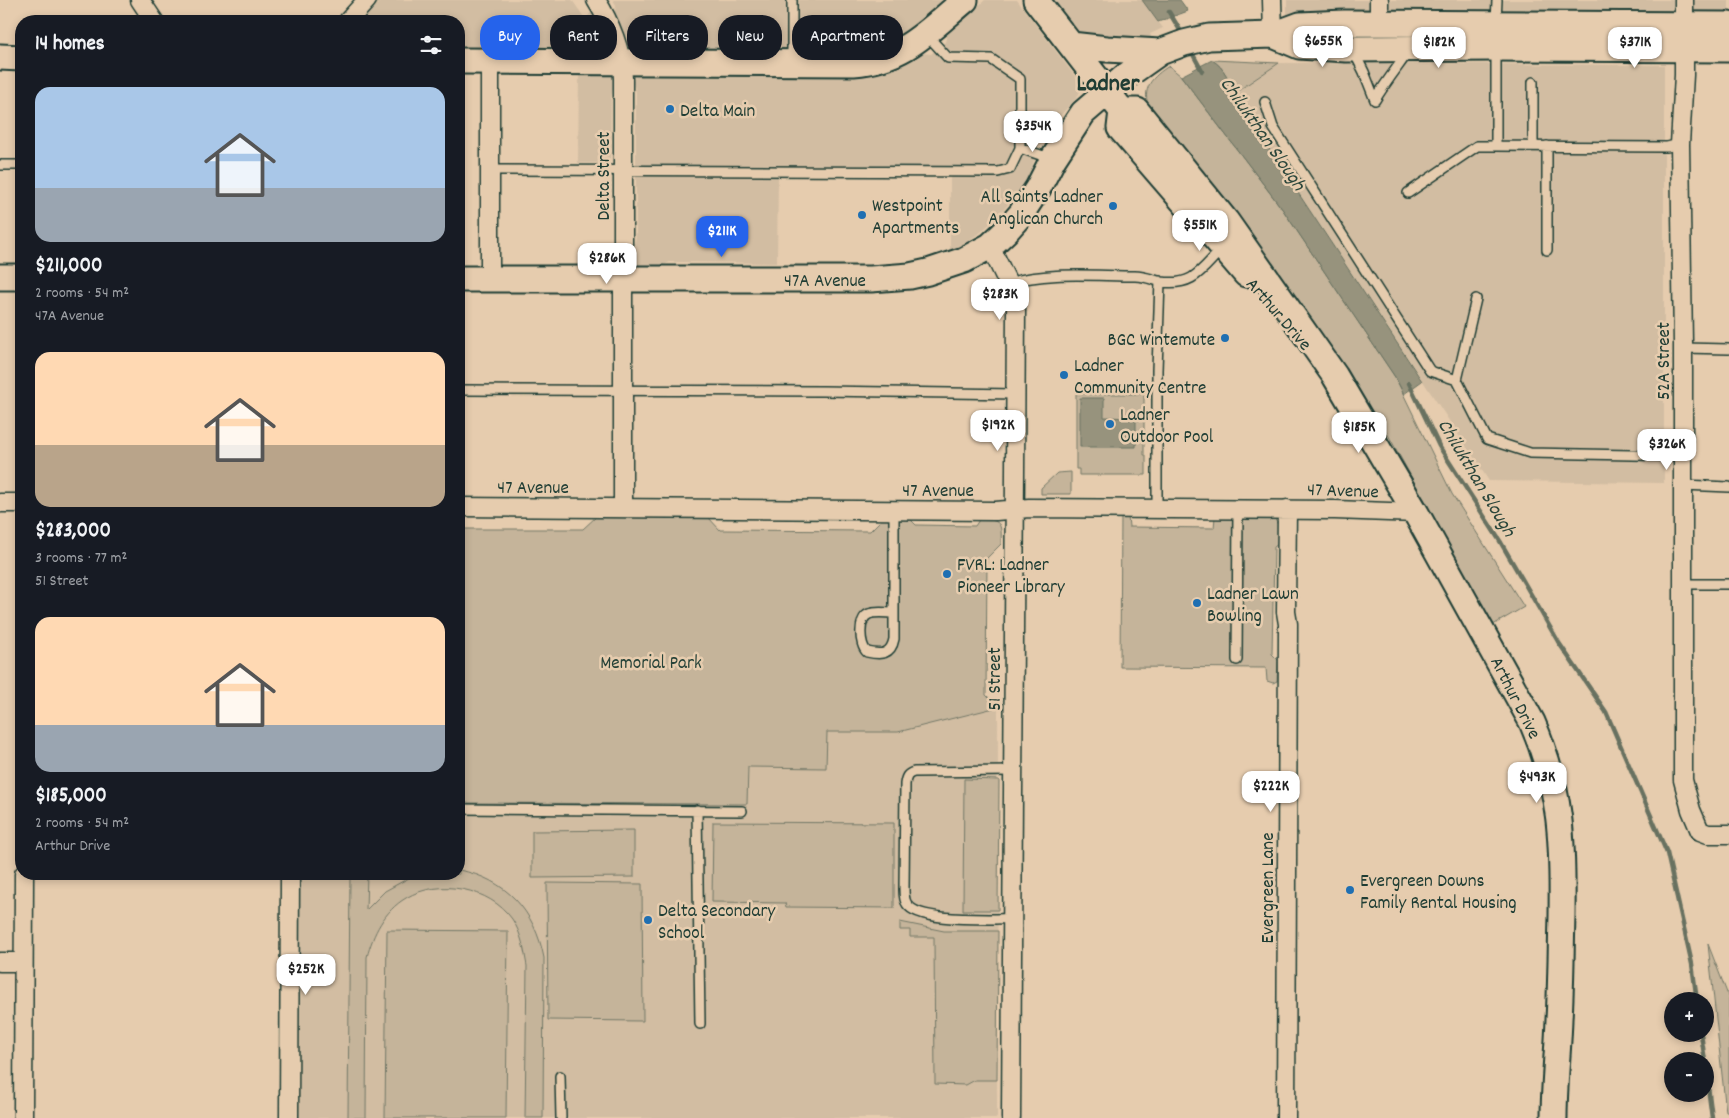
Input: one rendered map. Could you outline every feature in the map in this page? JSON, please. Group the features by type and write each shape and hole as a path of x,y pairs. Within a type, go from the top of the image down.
{"main road":[{"path":"465,61 854,63 873,61 906,48 964,0"},
{"path":"1036,0 1115,102"},
{"path":"1071,45 1160,52 1184,42 1241,35 1273,35 1300,25 1496,29 1684,37 1729,50"},
{"path":"1684,37 1729,25"},
{"path":"1273,35 1299,46 1353,49 1410,49 1496,29"},
{"name":"47A Avenue","path":"465,279 890,279 949,266 990,246 1006,231 1021,214 1038,188 1053,159 1078,119 1115,102 1138,67 1160,52"},
{"path":"0,57 15,58"},
{"name":"Arthur Drive","path":"1115,102 1120,128 1335,376"},
{"name":"Arthur Drive","path":"1115,102 1137,111 1220,214 1335,376 1416,513 1527,713 1542,747 1553,784 1561,834 1562,861 1560,994 1554,1118"},
{"path":"0,277 15,277"}],"street":[{"path":"140,0 150,15"},
{"path":"353,15 367,0"},
{"name":"Delta Street","path":"596,0 614,38 622,61 623,508"},
{"path":"1272,0 1273,35"},
{"name":"52A Street","path":"1684,0 1680,144 1683,348 1683,780 1691,810 1700,831 1708,834 1729,834"},
{"path":"490,61 490,279"},
{"name":"51 Street","path":"990,246 1008,283 1016,309 1011,1118"},
{"path":"0,503 15,503"},
{"name":"47 Avenue","path":"465,507 996,511 1014,509 1287,509 1416,513"},
{"name":"Evergreen Lane","path":"1286,1118 1287,509"},
{"path":"23,1118 24,880"},
{"path":"289,1118 290,880"},
{"path":"0,962 23,962"}],"lane":[{"path":"792,0 792,62"},
{"path":"1496,29 1496,146"},
{"path":"490,170 1002,172 1012,166 1020,148 1020,79 991,59 948,58 925,33"},
{"path":"1353,49 1375,100 1390,75 1395,71 1410,49"},
{"path":"1533,82 1533,146"},
{"path":"1264,102 1273,127 1430,371 1457,380"},
{"path":"1408,193 1477,146 1668,147 1680,144"},
{"path":"1547,146 1547,250"},
{"path":"1020,148 1053,159"},
{"path":"0,165 15,165"},
{"path":"1008,283 1026,278 1051,276 1144,276 1160,281 1184,282 1191,279 1223,248"},
{"path":"1157,509 1157,370 1160,281"},
{"path":"1476,299 1457,380 1487,439 1530,453 1683,456"},
{"path":"1683,348 1729,349"},
{"path":"465,390 622,392 823,391 1015,394"},
{"path":"1683,485 1729,487"},
{"path":"1237,660 1238,509"},
{"path":"893,613 871,613 864,617 862,621 862,644 867,652 883,653 890,650 894,639 894,510"},
{"path":"1683,584 1729,584"},
{"path":"1012,918 942,918 925,915 916,912 907,904 904,889 906,779 910,773 1013,771"},
{"path":"465,809 742,811"},
{"path":"697,810 700,1024"},
{"path":"560,1076 561,1118"}],"shaded area":[{"path":"381,0 572,0 582,15 550,15 550,50 540,51 540,15 480,15 480,50 465,48 465,15 367,15"},
{"path":"613,0 943,0 903,33 903,15 792,15 792,53 782,53 782,15 718,15 718,49 708,49 708,15 627,15 627,40 617,22 617,15 614,15 616,5"},
{"path":"985,0 1017,0 1080,83 1081,88 1078,96 1040,141 1031,170 1020,190 999,215 981,232 950,252 950,176 778,175 777,263 670,262 659,267 642,267 635,263 632,254 636,236 636,92 633,82 636,74 877,74 903,65 922,53 931,54 945,42 948,32"},
{"path":"1054,0 1142,0 1163,28 1150,34 1152,38 1142,42 1081,34"},
{"path":"1142,0 1180,0 1188,11 1158,22"},
{"path":"1287,0 1729,0 1729,14 1287,16"},
{"path":"1212,60 1223,71 1233,94 1422,381 1404,394 1395,377 1283,210 1181,76"},
{"path":"1279,63 1664,65 1664,483 1489,481 1233,94"},
{"path":"609,72 615,83 611,96 609,163 578,163 579,74"},
{"path":"1080,398 1104,398 1104,417 1136,418 1136,447 1080,447"},
{"name":"Delta Secondary School","path":"998,707 997,1118 296,1118 298,880 465,880 465,815 684,816 684,804 746,804 748,767 827,732 898,732"}],"green space":[{"path":"1212,60 1279,63 1233,94 1228,79"},
{"path":"1169,66 1181,76 1283,210 1395,377 1452,494 1524,607 1493,625 1386,431 1271,270 1230,205 1150,109 1147,102 1147,89 1153,79"},
{"name":"Ladner Outdoor Pool","path":"1076,394 1144,394 1144,455 1146,455 1146,475 1079,475 1079,469 1076,469"},
{"path":"1071,472 1071,494 1041,494 1041,488 1057,473"},
{"name":"Ladner Lawn Bowling","path":"1121,515 1128,516 1129,527 1214,528 1215,517 1273,518 1276,520 1279,533 1278,544 1274,547 1272,654 1278,660 1277,681 1273,683 1267,681 1266,668 1120,667"},
{"name":"Memorial Park","path":"597,516 708,517 720,530 870,531 883,518 909,518 916,525 975,526 979,520 992,520 999,524 1001,544 987,558 986,695 998,707 898,732 827,732 826,768 748,767 747,804 465,803 465,529 583,529"},
{"path":"964,779 999,780 998,910 963,910"},
{"path":"713,822 894,823 894,908 786,907 785,903 712,902"},
{"path":"634,830 634,877 532,878 532,831"},
{"path":"465,871 476,874 504,889 526,912 540,941 544,958 543,1118 525,1118 527,966 518,930 512,919 502,908 477,893 463,889 433,888 406,898 391,909 380,924 373,940 367,957 366,1118 348,1118 350,880 367,880 366,910 385,891 405,880 465,880"},
{"path":"547,883 642,884 643,1021 548,1020"},
{"path":"900,922 944,931 998,931 997,1080 975,1080 966,1085 935,1084 934,937 910,937 910,930 900,930"},
{"path":"387,930 508,931 506,1118 385,1118"},
{"path":"1708,944 1729,998 1729,1112 1726,1112"}],"waterway":[{"name":"Chilukthan Slough","path":"1169,12 1183,35"},
{"name":"Chilukthan Slough","path":"1190,49 1202,71"},
{"name":"Chilukthan Slough","path":"1409,383 1439,446 1500,541 1559,643 1606,712 1667,853 1692,964 1696,992"},
{"name":"Chilukthan Slough","path":"1702,1042 1704,1052"},
{"name":"Chilukthan Slough","path":"1710,1102 1712,1118"}],"place":[{"name":"Delta Main","path":"670,109"},
{"name":"All Saints Ladner Anglican Church","path":"1113,206"},
{"name":"Westpoint Apartments","path":"862,215"},
{"name":"BGC Wintemute","path":"1225,338"},
{"name":"Ladner Community Centre","path":"1064,375"},
{"name":"Ladner Outdoor Pool","path":"1110,424"},
{"name":"FVRL: Ladner Pioneer Library","path":"947,574"},
{"name":"Ladner Lawn Bowling","path":"1197,603"},
{"name":"Evergreen Downs Family Rental Housing","path":"1350,890"},
{"name":"Delta Secondary School","path":"648,920"}],"district":[{"name":"Ladner","path":"1108,82"}]}
